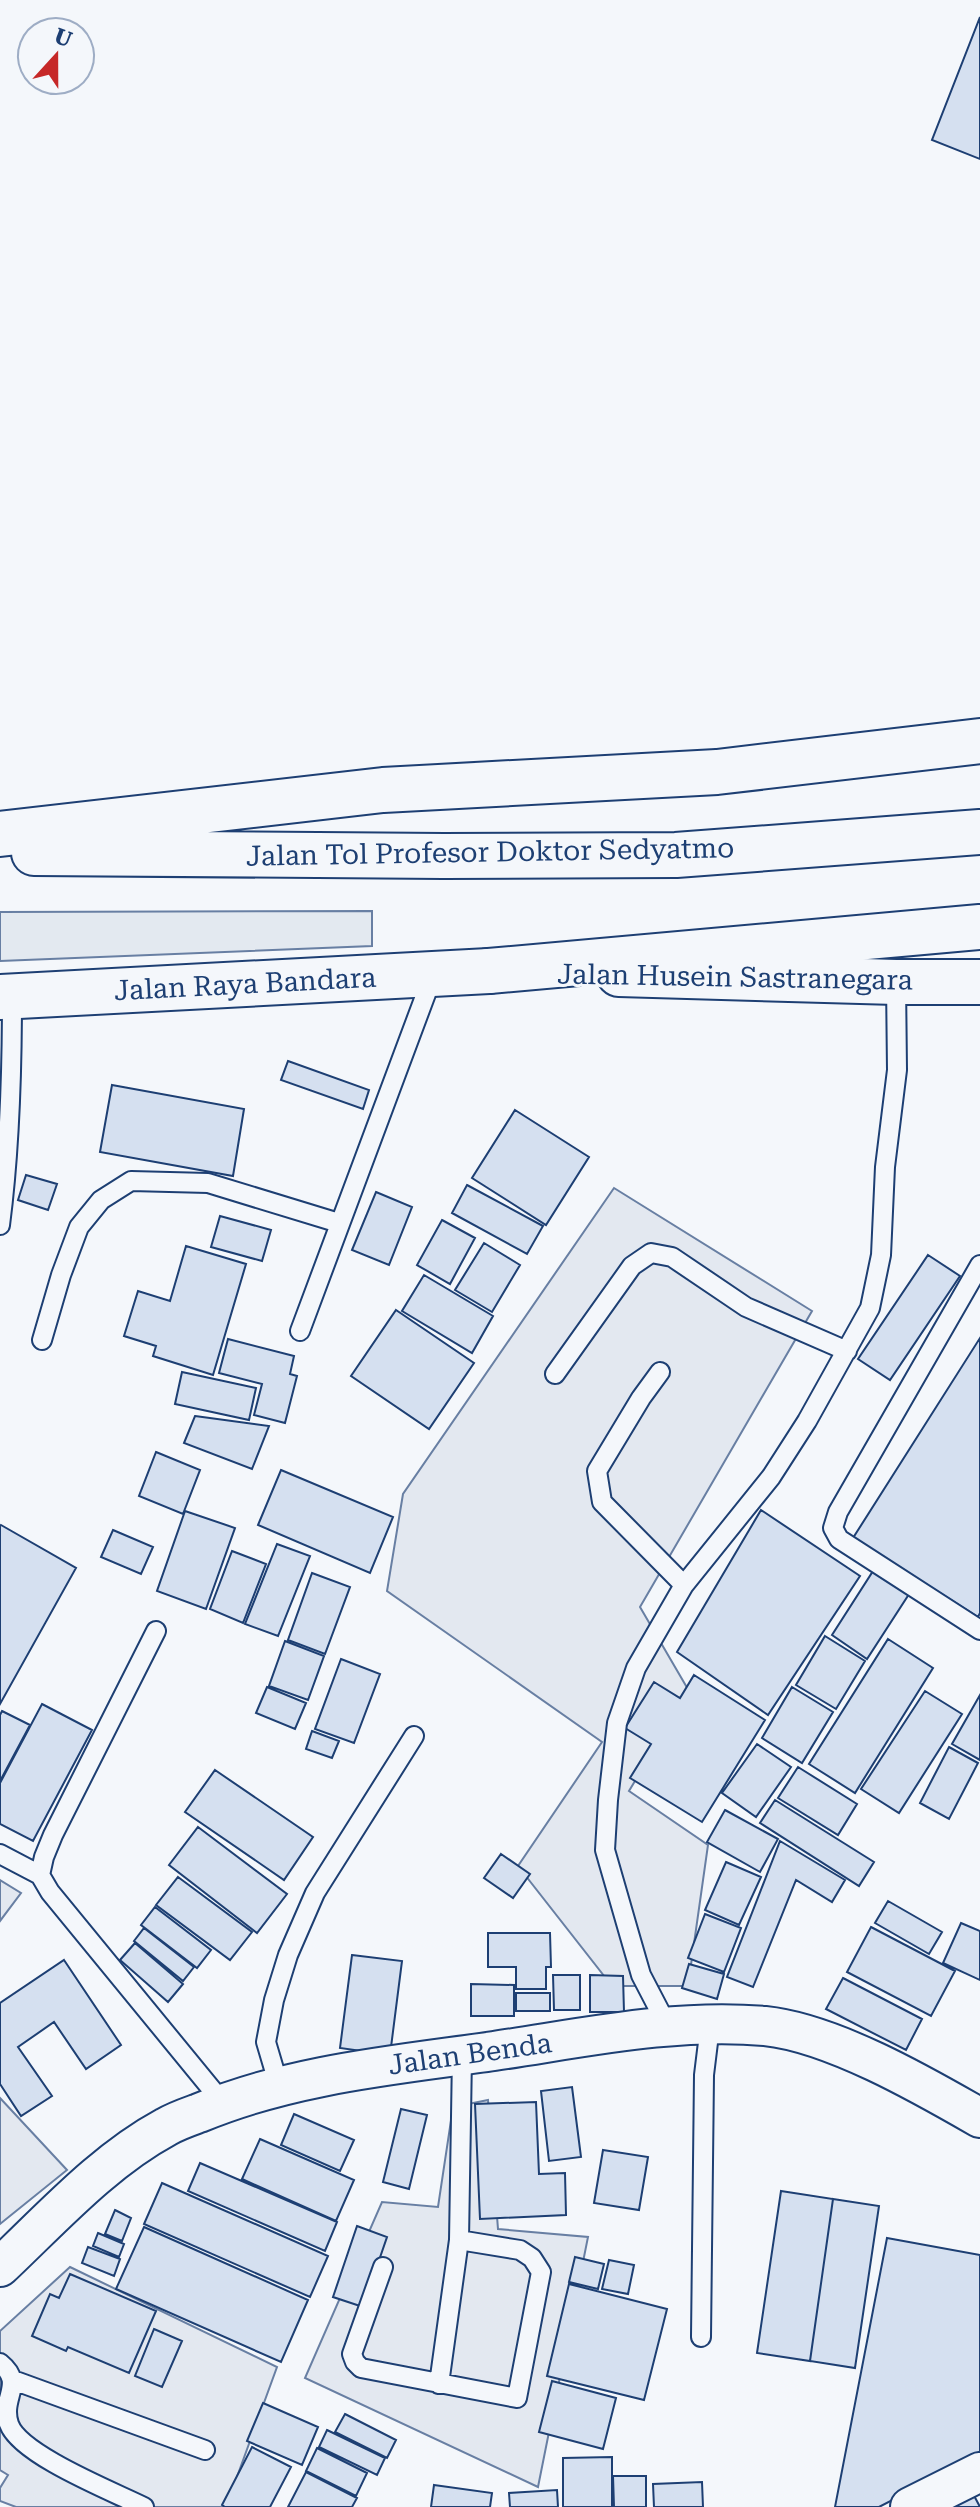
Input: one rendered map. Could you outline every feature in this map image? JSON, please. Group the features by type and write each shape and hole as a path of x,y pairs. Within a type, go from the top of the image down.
{"main road":[{"path":"0,834 383,790 717,772 980,741"},
{"name":"Jalan Tol Profesor Doktor Sedyatmo","path":"0,853 676,855 980,832"},
{"path":"489,971 980,927"},
{"name":"Jalan Raya Bandara","path":"6,997 489,971"},
{"name":"Jalan Husein Sastranegara","path":"489,971 980,982"}],"street":[{"name":"Jalan Benda","path":"0,2267 123,2155 167,2126 223,2103 279,2086 354,2071 667,2025 765,2026 812,2035 868,2059 980,2118"},
{"path":"910,2507 980,2472"}],"lane":[{"path":"300,1331 433,975"},
{"path":"667,2025 641,1975 605,1850 617,1723 636,1668 684,1585 771,1477 807,1421 870,1308 881,1255 885,1167 897,1070 896,982"},
{"path":"0,1225 11,1107 6,997"},
{"path":"42,1340 79,1227 101,1200 131,1181 208,1183 339,1223"},
{"path":"555,1374 632,1266 651,1253 672,1257 746,1307 847,1351"},
{"path":"980,1265 838,1512 833,1528 839,1539 980,1630"},
{"path":"660,1372 597,1471 602,1502 684,1585"},
{"path":"40,1875 53,1835 156,1631"},
{"path":"279,2086 266,2042 274,2000 288,1955 315,1893 414,1736"},
{"path":"0,1854 40,1875 50,1892 223,2103"},
{"path":"701,2337 704,2075 710,2026"},
{"path":"439,2384 459,2240 462,2055"},
{"path":"383,2267 352,2354 361,2368 517,2398 541,2272 532,2258 520,2250 459,2240"},
{"path":"0,2363 11,2372 13,2380 7,2414 16,2437 37,2454 144,2507"},
{"path":"13,2380 205,2450"}],"shaded area":[{"path":"372,911 372,946 0,961 0,912"},
{"path":"614,1188 812,1311 640,1607 689,1691 629,1791 708,1845 688,1986 612,1986 518,1866 602,1742 387,1591 403,1494"},
{"path":"0,1880 21,1893 0,1921"},
{"path":"0,2098 67,2170 0,2224"},
{"path":"488,2100 498,2229 588,2237 538,2487 305,2378 382,2202 438,2207 453,2107"},
{"path":"70,2267 277,2367 226,2507 16,2507 0,2501 0,2488 8,2475 0,2470 0,2331"}],"building":[{"path":"980,17 980,159 932,140"},
{"path":"288,1061 369,1090 363,1109 281,1080"},
{"path":"112,1085 244,1109 233,1176 100,1152"},
{"path":"515,1110 589,1157 546,1225 472,1178"},
{"path":"26,1175 57,1184 48,1210 18,1200"},
{"path":"467,1185 543,1226 527,1254 452,1213"},
{"path":"376,1192 412,1207 389,1265 352,1250"},
{"path":"220,1216 271,1230 262,1261 211,1247"},
{"path":"442,1220 475,1238 450,1284 417,1265"},
{"path":"484,1243 520,1265 492,1312 455,1290"},
{"path":"186,1246 246,1264 213,1375 153,1356 156,1346 124,1336 138,1291 170,1301"},
{"path":"928,1255 960,1276 890,1380 858,1359"},
{"path":"424,1275 493,1316 472,1353 402,1311"},
{"path":"396,1310 474,1363 429,1429 351,1376"},
{"path":"980,1338 980,1613 978,1617 853,1538"},
{"path":"228,1339 294,1356 290,1374 297,1376 285,1423 254,1415 262,1384 219,1373"},
{"path":"182,1372 256,1388 249,1420 175,1404"},
{"path":"195,1416 269,1426 252,1469 184,1443"},
{"path":"156,1452 200,1470 183,1514 139,1496"},
{"path":"281,1470 393,1517 370,1573 258,1525"},
{"path":"761,1510 860,1576 768,1715 677,1652"},
{"path":"185,1511 235,1528 206,1609 157,1591"},
{"path":"0,1526 76,1568 0,1704"},
{"path":"113,1530 153,1547 141,1574 101,1557"},
{"path":"277,1544 310,1556 278,1636 245,1624"},
{"path":"232,1551 266,1564 243,1623 210,1609"},
{"path":"875,1568 911,1591 867,1659 832,1635"},
{"path":"312,1573 350,1587 325,1654 288,1640"},
{"path":"825,1636 865,1661 836,1709 796,1685"},
{"path":"888,1639 933,1668 855,1793 809,1764"},
{"path":"285,1641 324,1656 308,1700 269,1686"},
{"path":"341,1659 380,1674 354,1743 315,1729"},
{"path":"694,1675 765,1720 702,1822 630,1778 651,1744 625,1728 654,1682 680,1698"},
{"path":"267,1687 306,1703 295,1729 256,1713"},
{"path":"792,1687 833,1712 802,1763 762,1738"},
{"path":"925,1691 962,1714 899,1813 861,1789"},
{"path":"980,1695 980,1760 952,1744"},
{"path":"42,1704 92,1730 33,1841 0,1824 0,1783"},
{"path":"2,1711 30,1725 0,1781 0,1715"},
{"path":"312,1731 339,1741 332,1758 306,1749"},
{"path":"757,1744 791,1767 756,1817 722,1793"},
{"path":"949,1747 978,1763 949,1819 920,1803"},
{"path":"798,1767 857,1804 838,1835 778,1798"},
{"path":"215,1770 313,1837 284,1880 185,1812"},
{"path":"775,1800 874,1862 859,1886 760,1823"},
{"path":"725,1810 778,1839 760,1872 707,1842"},
{"path":"198,1827 287,1894 257,1933 169,1865"},
{"path":"780,1841 845,1880 832,1902 796,1880 753,1987 727,1977"},
{"path":"501,1854 530,1874 513,1898 484,1878"},
{"path":"726,1862 761,1877 739,1925 705,1910"},
{"path":"178,1877 252,1932 230,1960 156,1905"},
{"path":"888,1901 942,1932 929,1954 875,1923"},
{"path":"155,1907 211,1950 197,1968 141,1925"},
{"path":"705,1914 741,1928 724,1972 688,1958"},
{"path":"961,1923 980,1931 980,1980 943,1963"},
{"path":"871,1927 955,1971 931,2016 847,1972"},
{"path":"144,1928 194,1967 183,1981 134,1941"},
{"path":"488,1933 550,1933 551,1967 546,1967 546,1989 516,1989 516,1967 488,1967"},
{"path":"135,1943 183,1984 168,2002 120,1960"},
{"path":"352,1955 402,1961 390,2055 340,2048"},
{"path":"64,1960 121,2045 86,2069 54,2022 18,2047 52,2096 21,2116 0,2084 0,2003"},
{"path":"689,1964 724,1974 717,1999 682,1988"},
{"path":"553,1975 580,1975 580,2010 554,2010"},
{"path":"590,1975 623,1976 624,2012 590,2012"},
{"path":"843,1978 922,2019 906,2050 826,2009"},
{"path":"471,1984 514,1985 514,2016 471,2016"},
{"path":"516,1993 550,1993 550,2011 516,2011"},
{"path":"572,2087 581,2157 549,2161 541,2091"},
{"path":"536,2102 539,2174 565,2173 566,2215 480,2219 475,2104"},
{"path":"401,2109 427,2115 409,2189 383,2182"},
{"path":"294,2114 354,2140 340,2171 281,2145"},
{"path":"260,2139 354,2180 336,2221 242,2179"},
{"path":"603,2150 648,2157 639,2210 594,2203"},
{"path":"200,2163 337,2222 325,2251 188,2191"},
{"path":"162,2183 328,2256 310,2297 144,2224"},
{"path":"781,2191 833,2199 810,2361 757,2353"},
{"path":"833,2199 879,2206 855,2368 810,2361"},
{"path":"115,2210 131,2218 122,2241 105,2234"},
{"path":"357,2226 387,2237 363,2307 333,2297"},
{"path":"144,2227 308,2300 281,2362 116,2289"},
{"path":"98,2233 124,2244 119,2257 93,2246"},
{"path":"887,2238 980,2255 980,2455 879,2507 835,2507"},
{"path":"88,2247 120,2259 114,2276 82,2263"},
{"path":"575,2257 604,2264 598,2289 569,2282"},
{"path":"609,2260 634,2265 628,2294 602,2289"},
{"path":"70,2274 156,2311 129,2373 68,2347 66,2351 32,2336 50,2294 59,2298"},
{"path":"569,2284 667,2309 644,2400 547,2376"},
{"path":"154,2329 182,2341 162,2387 135,2376"},
{"path":"552,2381 616,2398 603,2449 539,2432"},
{"path":"263,2403 318,2427 302,2465 247,2441"},
{"path":"345,2414 396,2440 387,2458 335,2432"},
{"path":"327,2430 385,2458 377,2475 319,2447"},
{"path":"252,2447 291,2467 270,2507 225,2507 222,2505"},
{"path":"317,2448 367,2473 356,2496 306,2471"},
{"path":"612,2457 612,2507 563,2507 563,2458"},
{"path":"306,2472 357,2498 352,2507 288,2507"},
{"path":"613,2476 646,2476 646,2507 614,2507"},
{"path":"702,2482 703,2507 654,2507 653,2484"},
{"path":"434,2485 492,2493 490,2507 431,2507"},
{"path":"970,2488 980,2507 935,2507"},
{"path":"557,2490 558,2507 510,2507 509,2493"}]}
